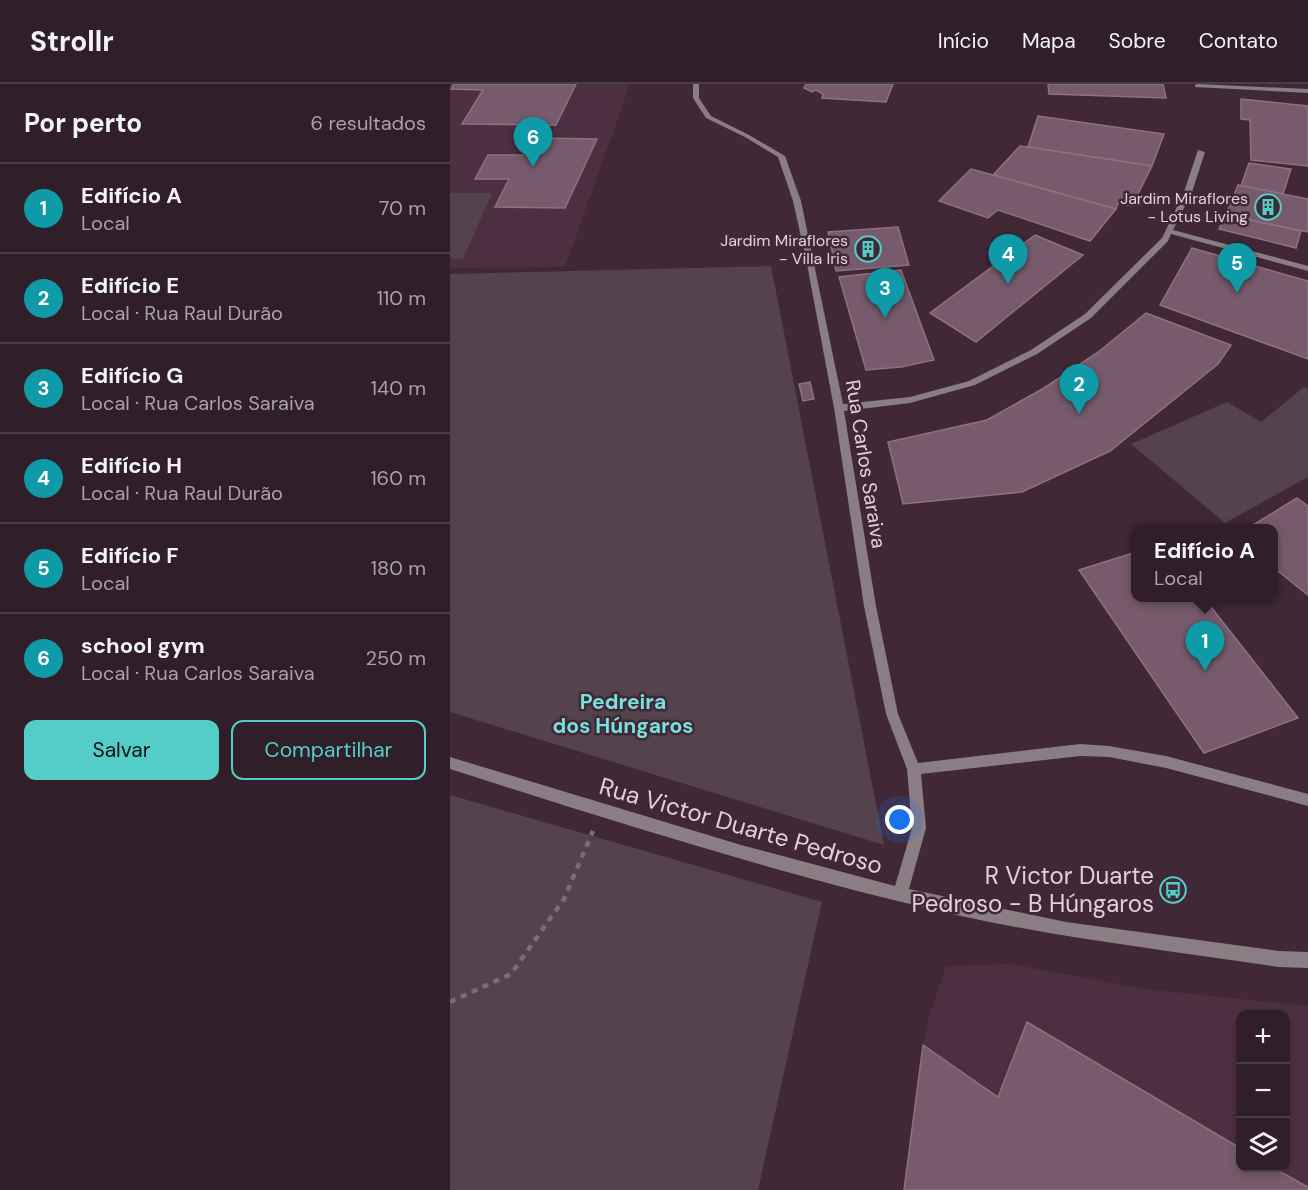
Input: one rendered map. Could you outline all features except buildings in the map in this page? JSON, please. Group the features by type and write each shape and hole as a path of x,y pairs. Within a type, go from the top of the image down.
{"street":[{"name":"Rua Carlos Saraiva","path":"696,84 696,98 708,117 781,156 801,222 839,408 870,606 891,714 914,769 919,828 900,894"},
{"path":"1197,86 1308,92"},
{"path":"839,408 910,400 972,383 1034,352 1088,316 1158,247 1169,231 1188,192 1201,152"},
{"path":"1169,231 1308,269"},
{"path":"914,769 1080,750 1107,750 1136,754 1277,794 1308,800"},
{"name":"Rua Victor Duarte Pedroso","path":"450,763 766,861 900,894 1037,925 1279,959 1308,960"}],"path":[{"path":"450,1002 510,974 564,899 602,811"}],"shaded area":[{"path":"450,84 630,84 565,267 450,268"},
{"path":"450,193 492,193 463,259 450,258"},
{"path":"771,266 884,845 450,712 450,274"},
{"path":"1304,387 1308,389 1308,477 1225,523 1131,444 1227,402 1261,422"},
{"path":"450,795 822,902 758,1190 450,1190"},
{"path":"1011,964 1145,989 1308,1006 1308,1190 904,1190 927,1024 946,966"}],"place":[{"name":"school gym","path":"533,167"},
{"name":"Jardim Miraflores - Lotus Living","path":"1268,207"},
{"name":"Jardim Miraflores - Villa Iris","path":"868,249"},
{"name":"Edifício H","path":"1008,284"},
{"name":"Edifício F","path":"1237,293"},
{"name":"Edifício G","path":"885,318"},
{"name":"Edifício E","path":"1079,414"},
{"name":"Edifício A","path":"1205,671"},
{"name":"R Victor Duarte Pedroso - B Húngaros","path":"1173,890"}],"district":[{"name":"Pedreira dos Húngaros","path":"623,714"}]}
